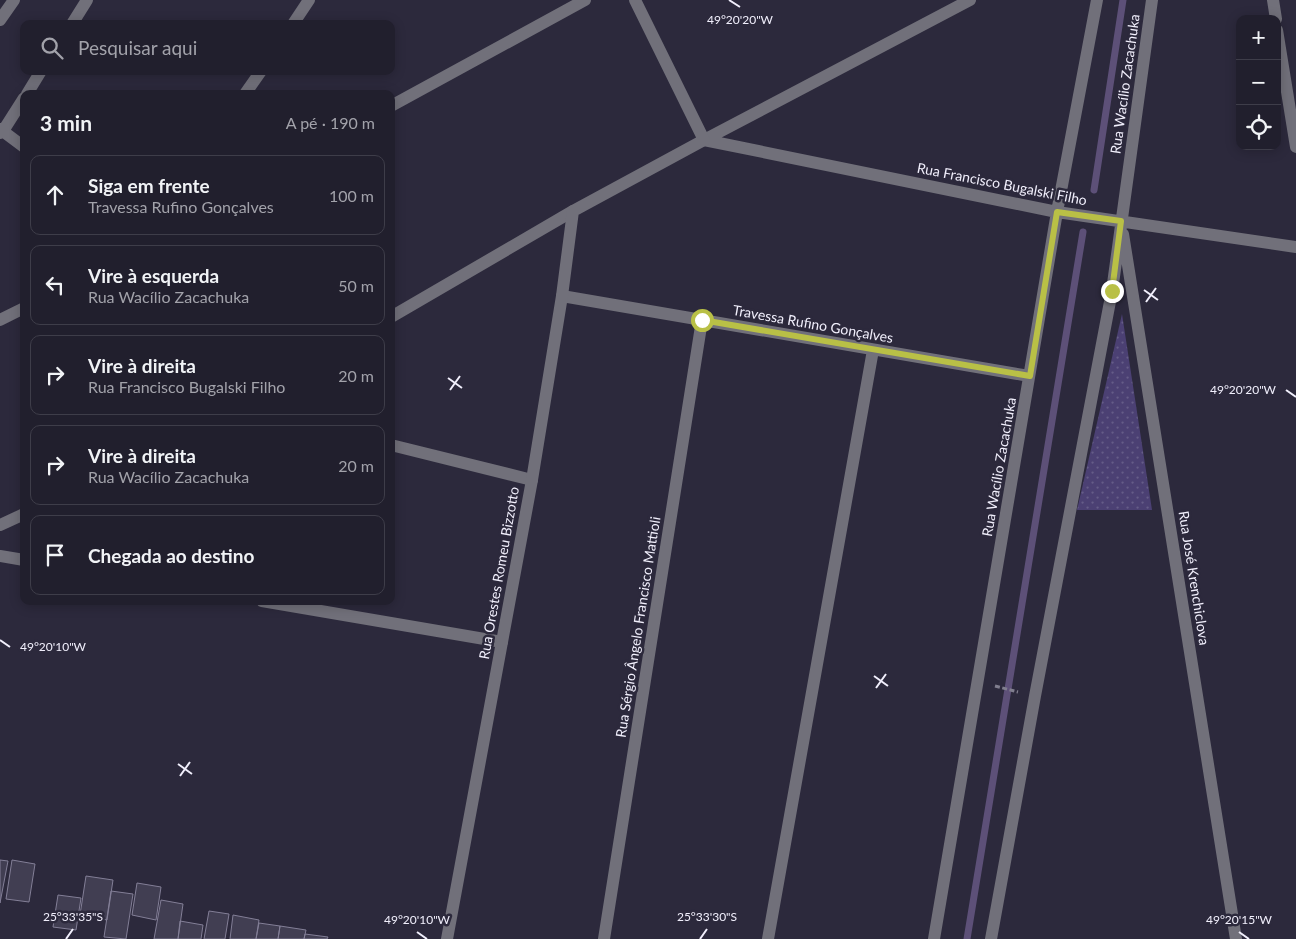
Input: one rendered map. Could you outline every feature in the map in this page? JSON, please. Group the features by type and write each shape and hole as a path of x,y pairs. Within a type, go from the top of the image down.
{"street":[{"path":"0,20 14,0"},
{"path":"74,20 87,0"},
{"path":"296,20 309,0"},
{"path":"395,104 585,0"},
{"path":"635,0 704,140"},
{"path":"395,314 573,211 970,0"},
{"name":"Rua Wacílio Zacachuka","path":"934,939 1057,212 1097,0"},
{"name":"Rua Wacílio Zacachuka","path":"991,939 1112,291 1152,0"},
{"path":"1272,0 1275,15"},
{"path":"1281,55 1296,147"},
{"path":"29,90 39,75"},
{"path":"248,90 257,75"},
{"path":"20,104 1,131 20,144"},
{"name":"Rua Francisco Bugalski Filho","path":"704,140 1057,212 1296,247"},
{"name":"Rua Orestes Romeu Bizzotto","path":"447,939 532,480 562,296 573,211"},
{"name":"Rua José Krenchiclova","path":"1121,221 1236,939"},
{"name":"Travessa Rufino Gonçalves","path":"562,296 1030,376"},
{"path":"0,320 20,310"},
{"name":"Rua Sérgio Ângelo Francisco Mattioli","path":"604,939 702,320"},
{"path":"768,939 873,350"},
{"path":"395,446 532,480"},
{"path":"0,526 20,516"},
{"path":"0,556 20,559"},
{"path":"285,605 502,642"}],"path":[{"path":"978,681 1035,696"}],"shaded area":[{"path":"1122,314 1152,510 1077,510"}],"building":[{"path":"0,860 8,861 0,903"},
{"path":"12,860 35,864 29,902 6,899"},
{"path":"86,876 113,880 107,920 80,915"},
{"path":"137,883 161,887 156,920 132,915"},
{"path":"111,891 133,894 126,939 104,937"},
{"path":"58,895 81,898 76,930 53,927"},
{"path":"161,900 183,904 178,939 154,939"},
{"path":"209,911 229,914 225,939 204,939"},
{"path":"233,915 259,920 256,939 230,939"},
{"path":"180,921 203,925 201,939 178,939"},
{"path":"259,923 280,926 278,939 256,939"},
{"path":"280,926 306,930 304,939 278,939"},
{"path":"305,934 328,937 327,939 304,939"}],"waterway":[{"path":"1094,190 1123,0"},
{"path":"967,939 1083,232"}],"route":[{"path":"702,320 1030,376 1057,212 1121,221 1112,291"}]}
